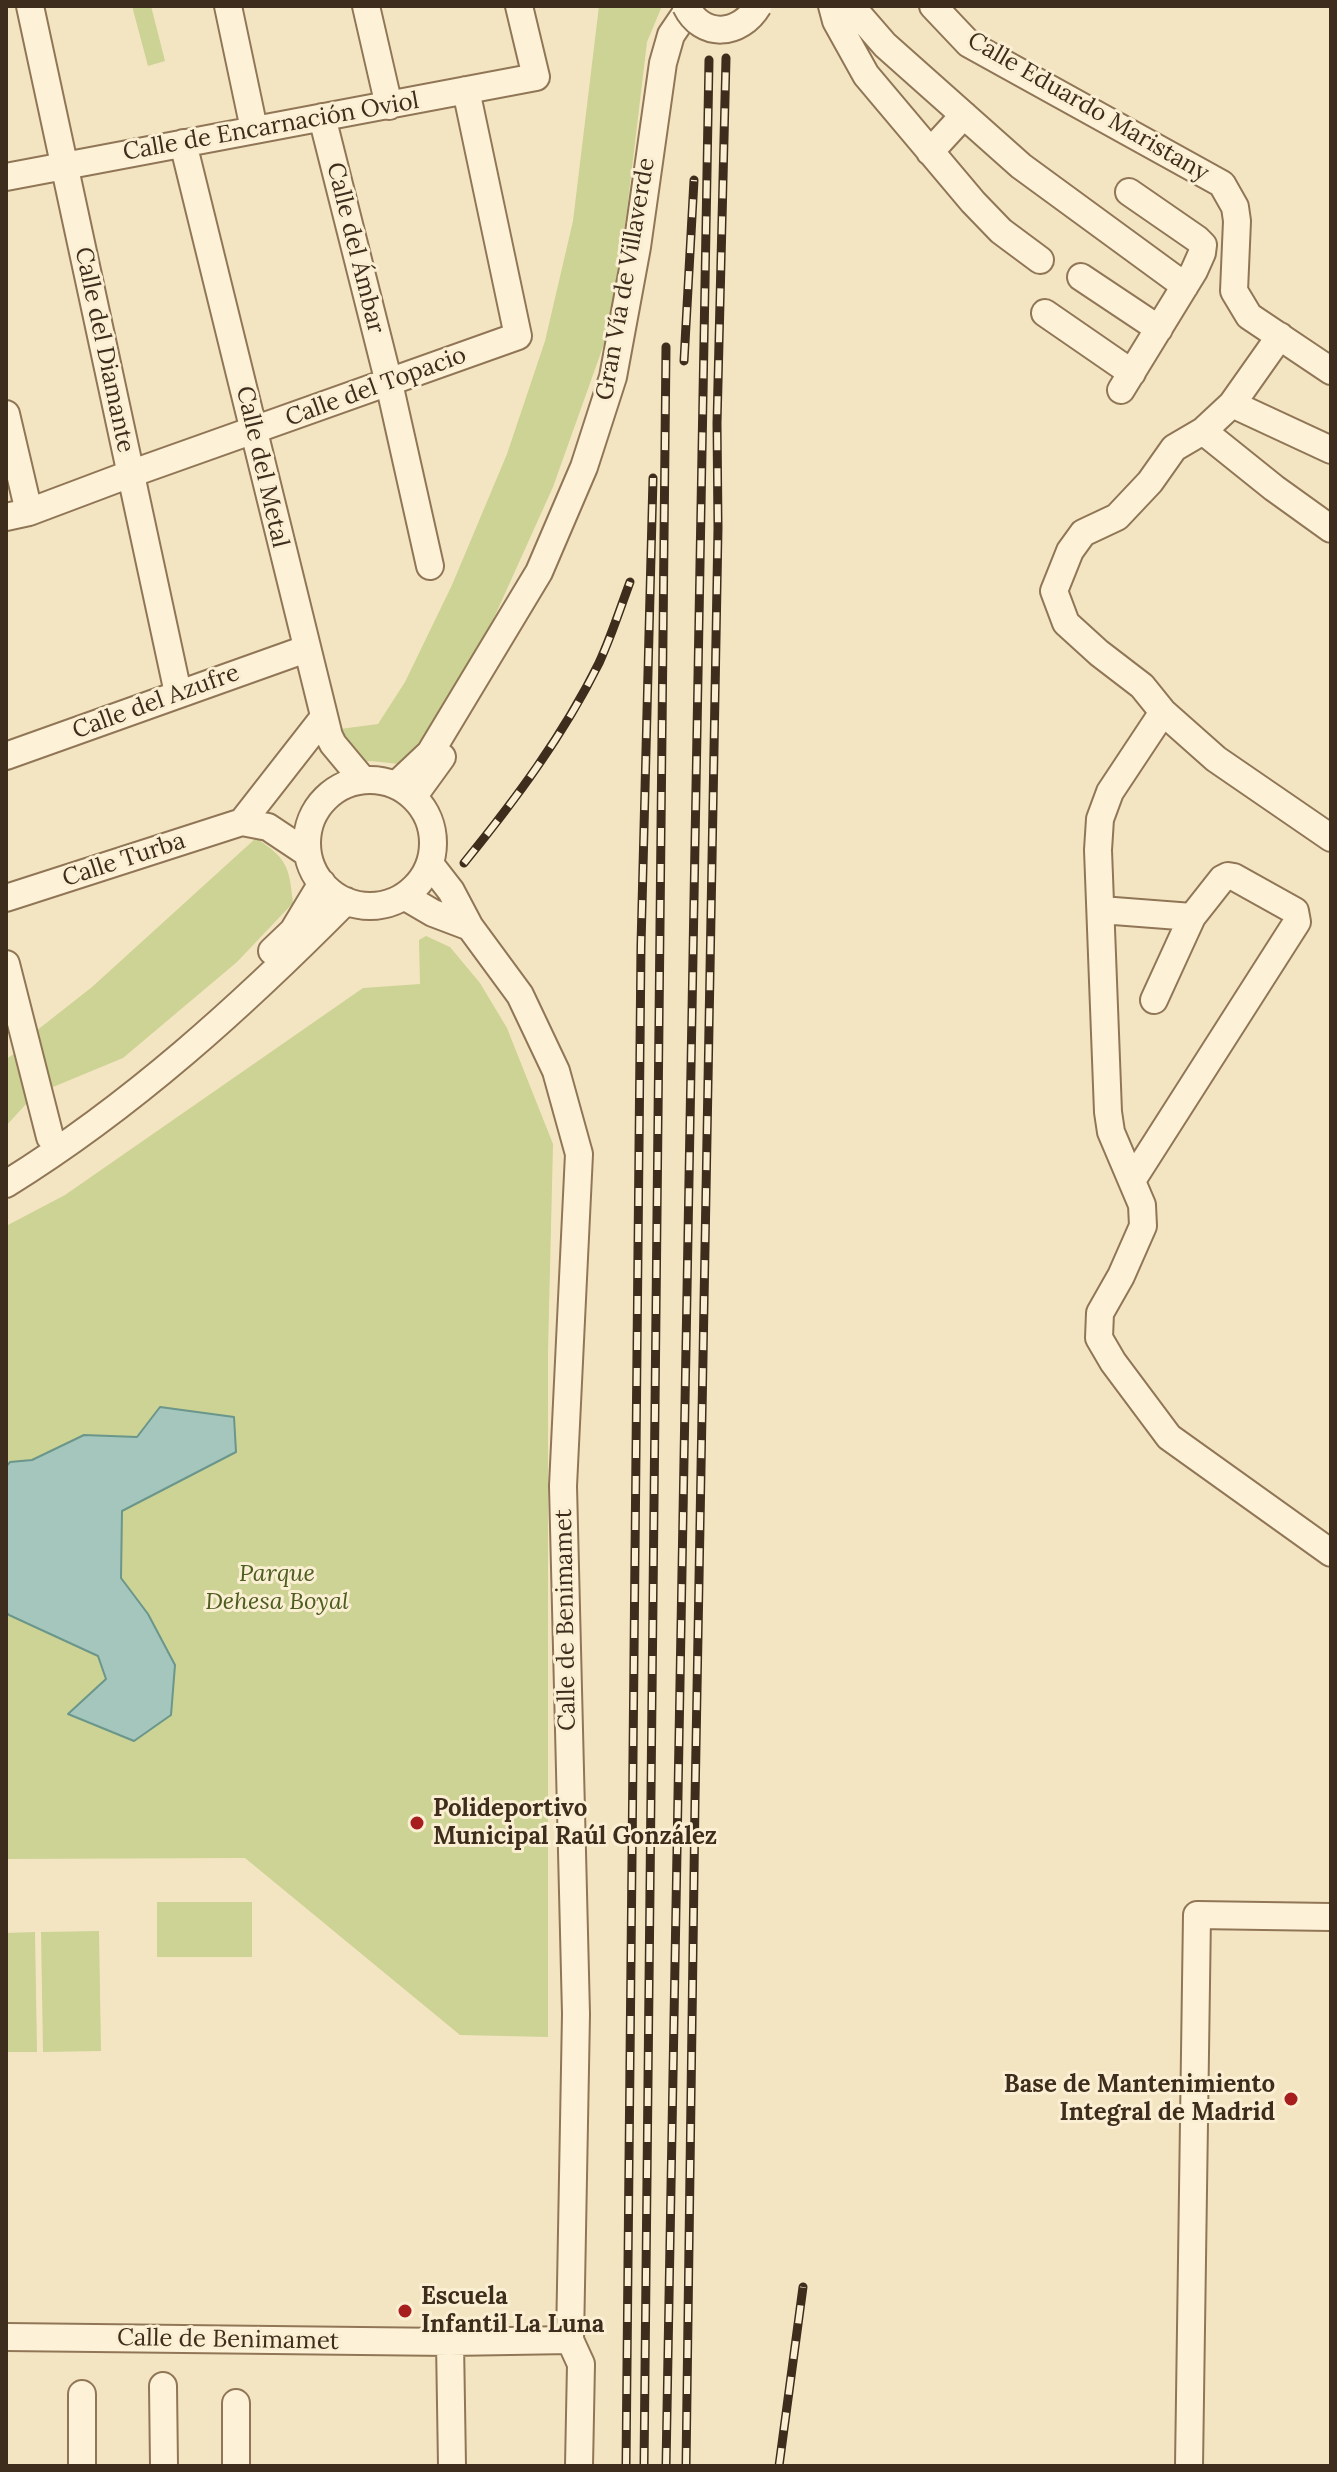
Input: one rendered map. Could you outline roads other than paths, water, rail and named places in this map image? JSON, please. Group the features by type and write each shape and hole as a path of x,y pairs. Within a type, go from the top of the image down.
{"street":[{"name":"Calle del Diamante","path":"30,6 178,693"},
{"path":"228,6 254,129"},
{"path":"366,6 389,106"},
{"name":"Calle de Encarnación Oviol","path":"6,177 536,77 519,6"},
{"path":"692,14 714,29 727,30 750,18 758,6"},
{"path":"832,6 836,21 866,75 973,202 1001,231 1040,260"},
{"path":"851,6 885,45 1021,166 1189,279 1234,291 1249,316 1331,371"},
{"name":"Calle Eduardo Maristany","path":"933,6 969,44 1222,184 1235,207 1237,221 1234,291"},
{"name":"Gran Vía de Villaverde","path":"405,791 539,572 584,467 613,377 637,247 663,63 671,35 692,14"},
{"name":"Calle del Topacio","path":"18,514 518,336 466,90"},
{"path":"930,152 964,115"},
{"name":"Calle del Ámbar","path":"322,117 389,383 430,566"},
{"name":"Calle del Metal","path":"183,143 324,717 333,744 363,780"},
{"path":"1045,313 1127,382 1189,279 1203,245 1129,192"},
{"path":"1081,277 1159,329"},
{"path":"1280,336 1232,404 1203,431 1174,448 1150,482 1117,517 1083,533 1070,551 1054,591 1066,623 1142,686 1163,712 1216,759 1331,838"},
{"path":"1232,404 1331,450"},
{"path":"6,414 18,514"},
{"path":"1203,431 1331,529"},
{"name":"Calle del Azufre","path":"6,756 306,649"},
{"path":"1163,712 1110,792 1100,819 1098,850 1108,1112 1111,1132 1142,1205 1143,1226 1121,1276 1100,1313 1099,1338 1113,1362 1169,1437 1331,1553"},
{"path":"307,853 268,827 242,822 324,717"},
{"path":"363,780 374,780 405,791 425,811 431,828 433,846 430,864 419,882 404,896 385,904 365,906 333,894 312,869 307,853 307,833 314,813 326,797 343,786 363,780"},
{"name":"Calle Turba","path":"6,898 242,822"},
{"name":"Calle de Benimamet","path":"430,864 451,891 470,927 520,995 556,1071 579,1154 563,1486 576,2014 570,2340 581,2364 579,2466"},
{"path":"1133,1179 1289,935 1298,917 1295,911 1234,877 1222,879 1192,917 1154,1000"},
{"path":"6,1167 102,1101 203,1020 293,931 322,883"},
{"path":"404,896 433,913 470,927"},
{"path":"6,1184 110,1113 211,1032 346,901"},
{"path":"1101,910 1192,917"},
{"path":"6,964 50,1137"},
{"path":"1189,2466 1197,1915 1331,1917"},
{"name":"Calle de Benimamet","path":"6,2337 450,2342 570,2340"},
{"path":"450,2342 452,2466"},
{"name":"Calle de Benimamet","path":"163,2386 164,2466"},
{"path":"82,2394 82,2466"},
{"path":"236,2403 236,2466"}],"water":[{"path":"160,1407 234,1417 236,1452 122,1511 121,1578 148,1614 175,1665 171,1715 134,1741 68,1714 106,1679 98,1656 6,1612 6,1467 10,1462 32,1460 84,1435 137,1437"}],"railway":[{"path":"686,2466 718,528 717,423 726,58"},
{"path":"666,2466 709,60"},
{"path":"684,361 694,180"},
{"path":"644,2466 666,347"},
{"path":"626,2466 641,945 653,478"},
{"path":"464,863 520,791 570,716 599,663 630,582"},
{"path":"779,2466 803,2287"}],"place":[{"name":"Polideportivo Municipal Raúl González","path":"417,1823"},
{"name":"Base de Mantenimiento Integral de Madrid","path":"1291,2099"},
{"name":"Escuela Infantil La Luna","path":"405,2311"}],"park label":[{"name":"Parque Dehesa Boyal","path":"277,1588"}]}
